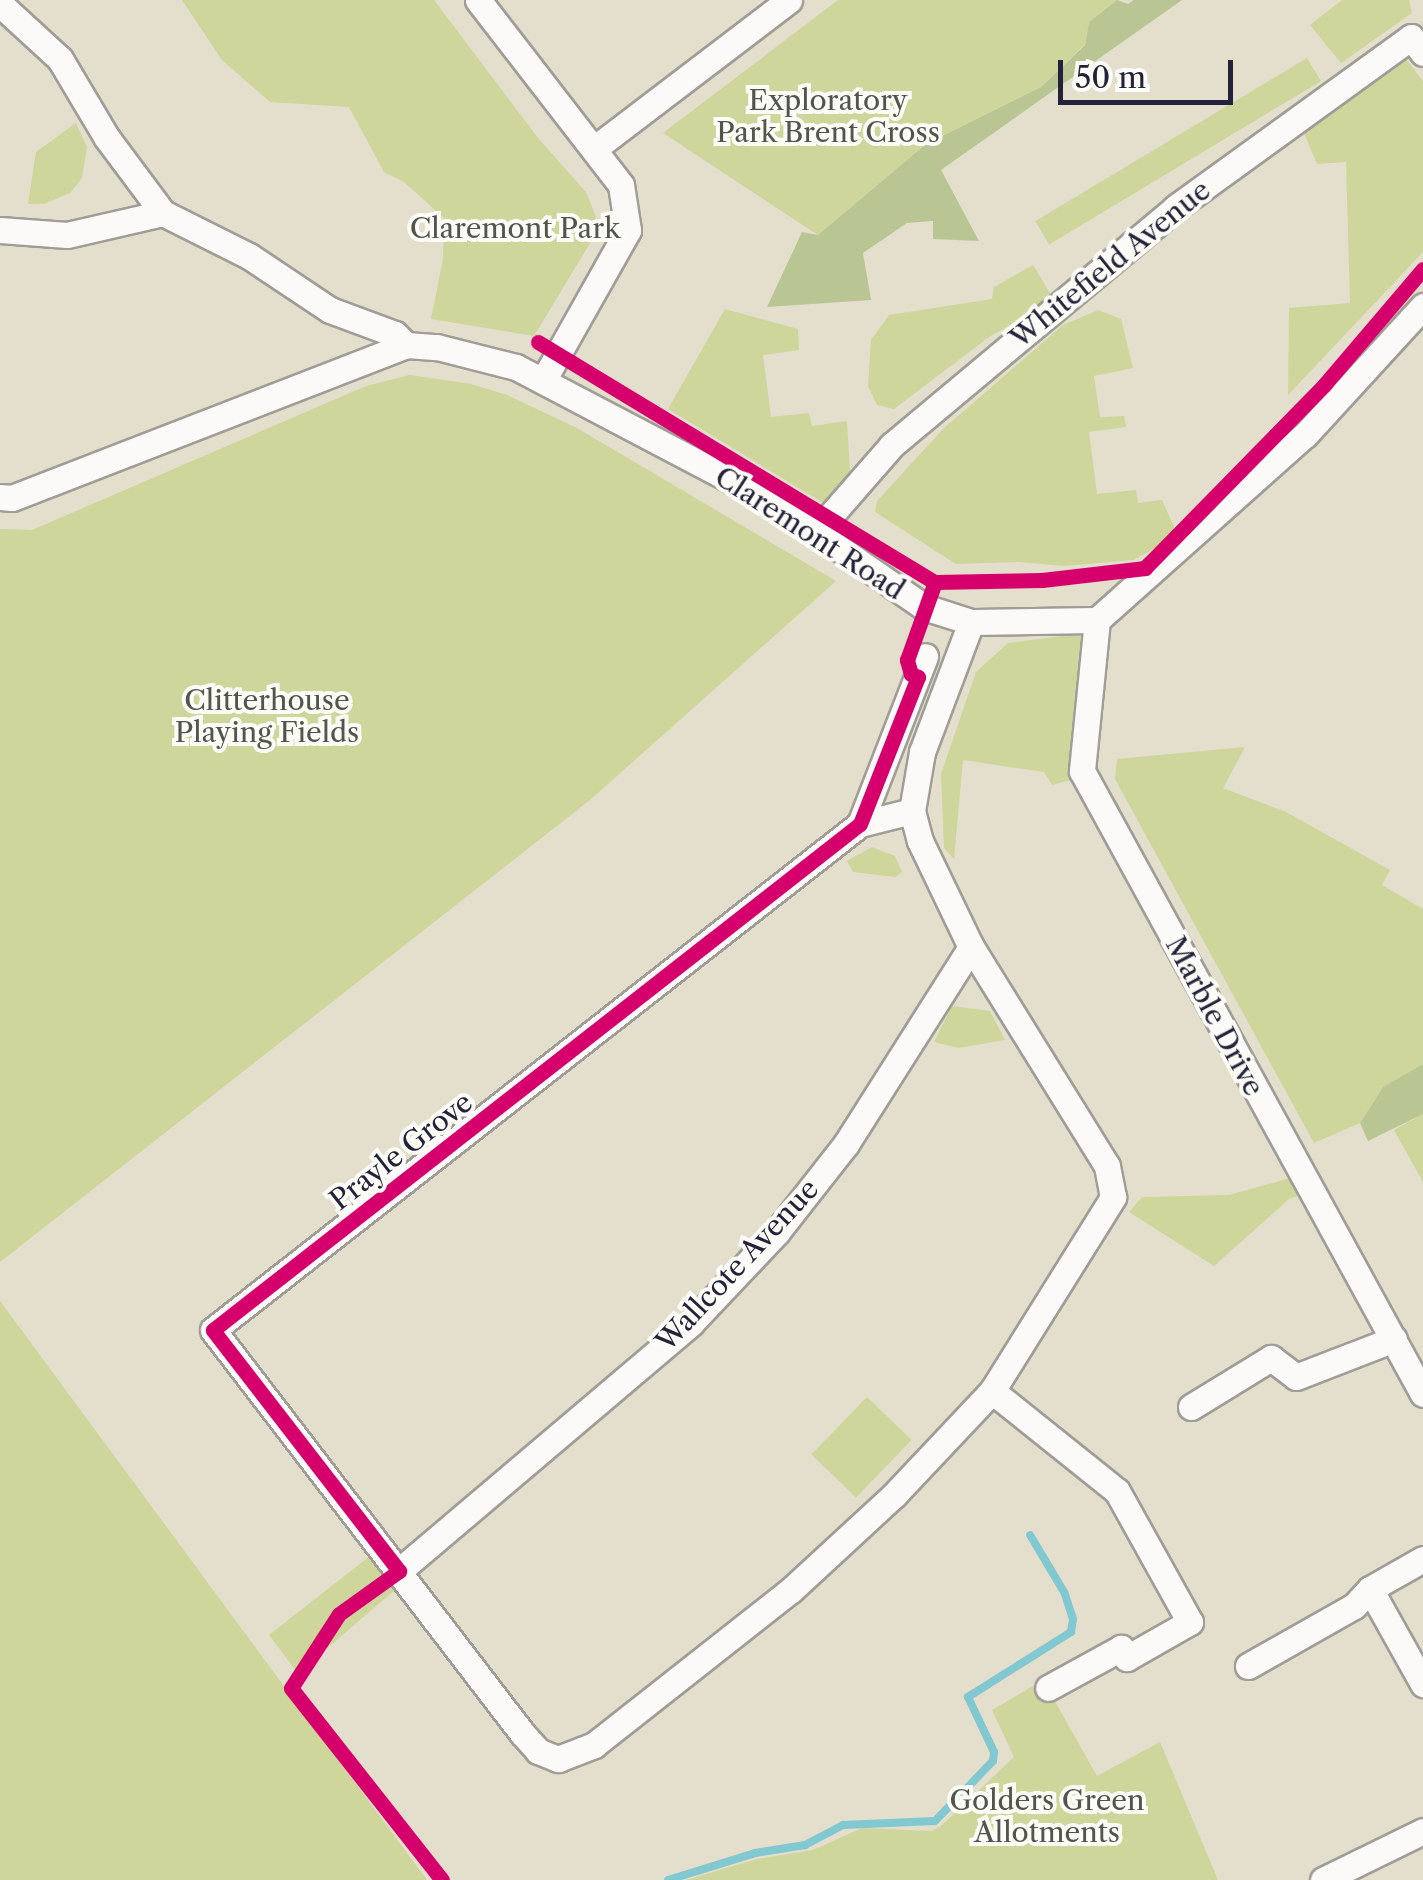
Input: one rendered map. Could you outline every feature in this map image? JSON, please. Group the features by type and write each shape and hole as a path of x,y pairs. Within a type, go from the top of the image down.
{"street":[{"path":"478,0 621,184 628,230 543,381"},
{"path":"591,142 789,0"},
{"path":"0,4 60,60 107,138 163,213 249,256 330,310 395,334 406,345"},
{"name":"Whitefield Avenue","path":"817,531 892,444 1175,208 1411,37 1423,53"},
{"path":"0,230 68,236 163,213"},
{"path":"1097,620 1305,435 1423,306"},
{"name":"Claremont Road","path":"0,498 12,498 406,345 488,357 543,381 770,501 924,607 971,622 1097,620"},
{"name":"Marble Drive","path":"1097,620 1082,771 1423,1394"},
{"name":"Prayle Grove","path":"912,810 860,824 213,1330 538,1751 558,1759 578,1755 791,1590 894,1495 992,1391 1108,1208 1114,1186 1107,1166 971,946 920,841 912,810 922,752 971,622"},
{"path":"860,824 925,656"},
{"name":"Wallcote Avenue","path":"400,1572 691,1324 776,1232 846,1144 971,946"},
{"path":"1191,1407 1271,1358 1296,1377 1394,1339"},
{"path":"992,1391 1117,1491 1190,1622 1127,1658 1121,1648 1048,1688"},
{"path":"1248,1666 1354,1606 1370,1589 1423,1558"},
{"path":"1370,1589 1423,1684"},
{"path":"1323,1880 1423,1830"}],"green space":[{"name":"Claremont Park","path":"182,0 434,0 538,138 586,192 595,214 598,230 534,336 431,319 443,259 444,218 404,182 384,172 349,107 270,102 222,60"},
{"name":"Exploratory Park Brent Cross","path":"838,0 1117,0 1089,22 1085,44 1041,87 926,144 818,235 663,133"},
{"path":"1117,0 1128,4 1134,0 1182,0 941,170 979,241 933,239 933,221 907,223 863,253 871,300 767,307 802,232 818,235 926,144 1041,87 1085,45 1089,22"},
{"path":"1342,0 1409,0 1412,13 1341,63 1310,25"},
{"path":"1307,58 1321,81 1049,244 1035,221"},
{"path":"1406,59 1423,81 1423,252 1288,395 1289,308 1350,303 1346,162 1317,164 1304,133"},
{"path":"76,123 87,147 82,178 70,193 44,204 28,204 36,152"},
{"path":"1033,265 1054,300 989,337 894,409 877,405 868,386 871,340 889,315 992,299 994,287"},
{"path":"725,309 798,329 799,350 763,355 771,417 809,413 812,426 847,421 850,471 843,489 825,504 668,409"},
{"path":"1098,310 1121,319 1133,368 1094,376 1100,417 1124,416 1126,427 1089,432 1097,494 1136,490 1138,503 1162,500 1178,536 1133,560 1064,566 1018,562 956,564 875,512 877,501 943,429 1063,325"},
{"name":"Clitterhouse Playing Fields","path":"410,375 471,384 507,395 577,428 836,581 590,800 0,1262 0,529 32,530 366,386"},
{"path":"1086,636 1074,779 1052,785 1044,772 963,760 954,859 944,848 941,774 976,672 1008,643"},
{"path":"1245,747 1223,788 1286,812 1390,870 1382,885 1423,909 1423,1064 1383,1087 1360,1123 1314,1143 1115,779 1117,759"},
{"path":"872,847 895,856 902,872 895,877 853,872 847,861"},
{"path":"952,1006 990,1011 1005,1040 958,1048 934,1042"},
{"path":"1423,1064 1423,1114 1368,1141 1360,1123 1383,1087"},
{"path":"1423,1114 1423,1182 1394,1130"},
{"path":"1294,1177 1304,1194 1289,1199 1214,1266 1129,1212 1142,1197 1229,1195"},
{"path":"0,1301 427,1880 0,1880"},
{"path":"867,1397 912,1440 856,1498 811,1455"},
{"path":"370,1556 396,1589 319,1655 302,1679 269,1635"},
{"name":"Golders Green Allotments","path":"1043,1680 1097,1776 1160,1742 1218,1880 686,1880 757,1859 813,1850 862,1828 931,1831 940,1827 1014,1757 992,1710"}],"waterway":[{"path":"668,1880 755,1853 805,1845 843,1825 935,1821 993,1761 994,1752 968,1697 1071,1632 1073,1619 1064,1592 1030,1535"}],"cycle path":[{"path":"538,342 935,582 1042,580 1145,568 1325,384 1423,269"},
{"path":"442,1880 291,1688 339,1614 399,1571 213,1330 860,824 918,677 911,674 907,660 935,582"}]}
